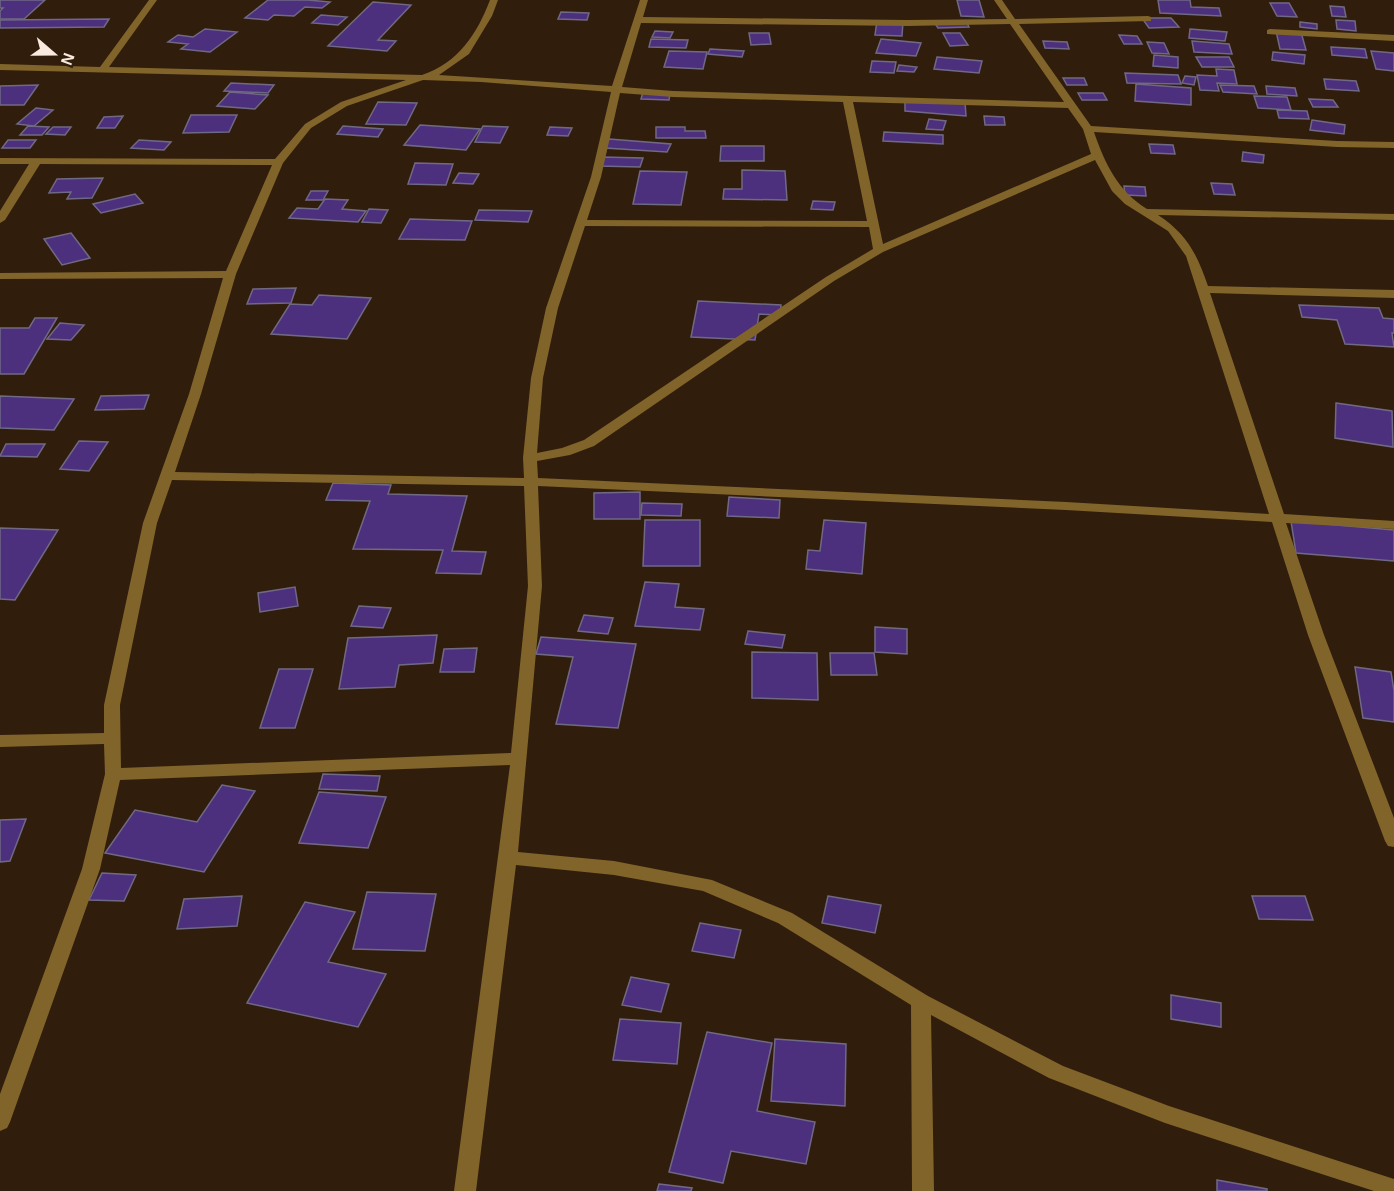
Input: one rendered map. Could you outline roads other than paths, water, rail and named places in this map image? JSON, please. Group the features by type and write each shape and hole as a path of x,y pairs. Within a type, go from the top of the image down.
{"street":[{"path":"104,68 153,0"},
{"path":"0,1122 91,869 113,774 112,705 150,523 195,393 230,274 278,162 308,126 344,104 436,73 466,52 488,16 494,0"},
{"path":"465,1191 508,858 535,586 530,458 537,378 550,318 596,177 616,90 644,0"},
{"path":"999,0 1088,129 1097,155 1116,189 1129,202 1172,229 1192,256 1316,635 1394,841"},
{"path":"638,20 793,23 1148,19"},
{"path":"1270,32 1394,38"},
{"path":"0,67 481,79 616,90 1072,105"},
{"path":"847,98 879,250"},
{"path":"1088,129 1337,144 1394,145"},
{"path":"530,458 565,452 589,443 830,279 879,250 1097,155"},
{"path":"0,220 37,160"},
{"path":"0,161 278,162"},
{"path":"1146,212 1394,217"},
{"path":"582,223 873,224"},
{"path":"0,276 230,274"},
{"path":"1202,289 1394,294"},
{"path":"167,476 531,482 1054,506 1394,525"},
{"path":"0,741 112,738"},
{"path":"113,774 518,759"},
{"path":"508,858 615,868 705,885 785,918 921,1001 1056,1072 1165,1114 1394,1188"},
{"path":"921,1001 923,1191"}]}
